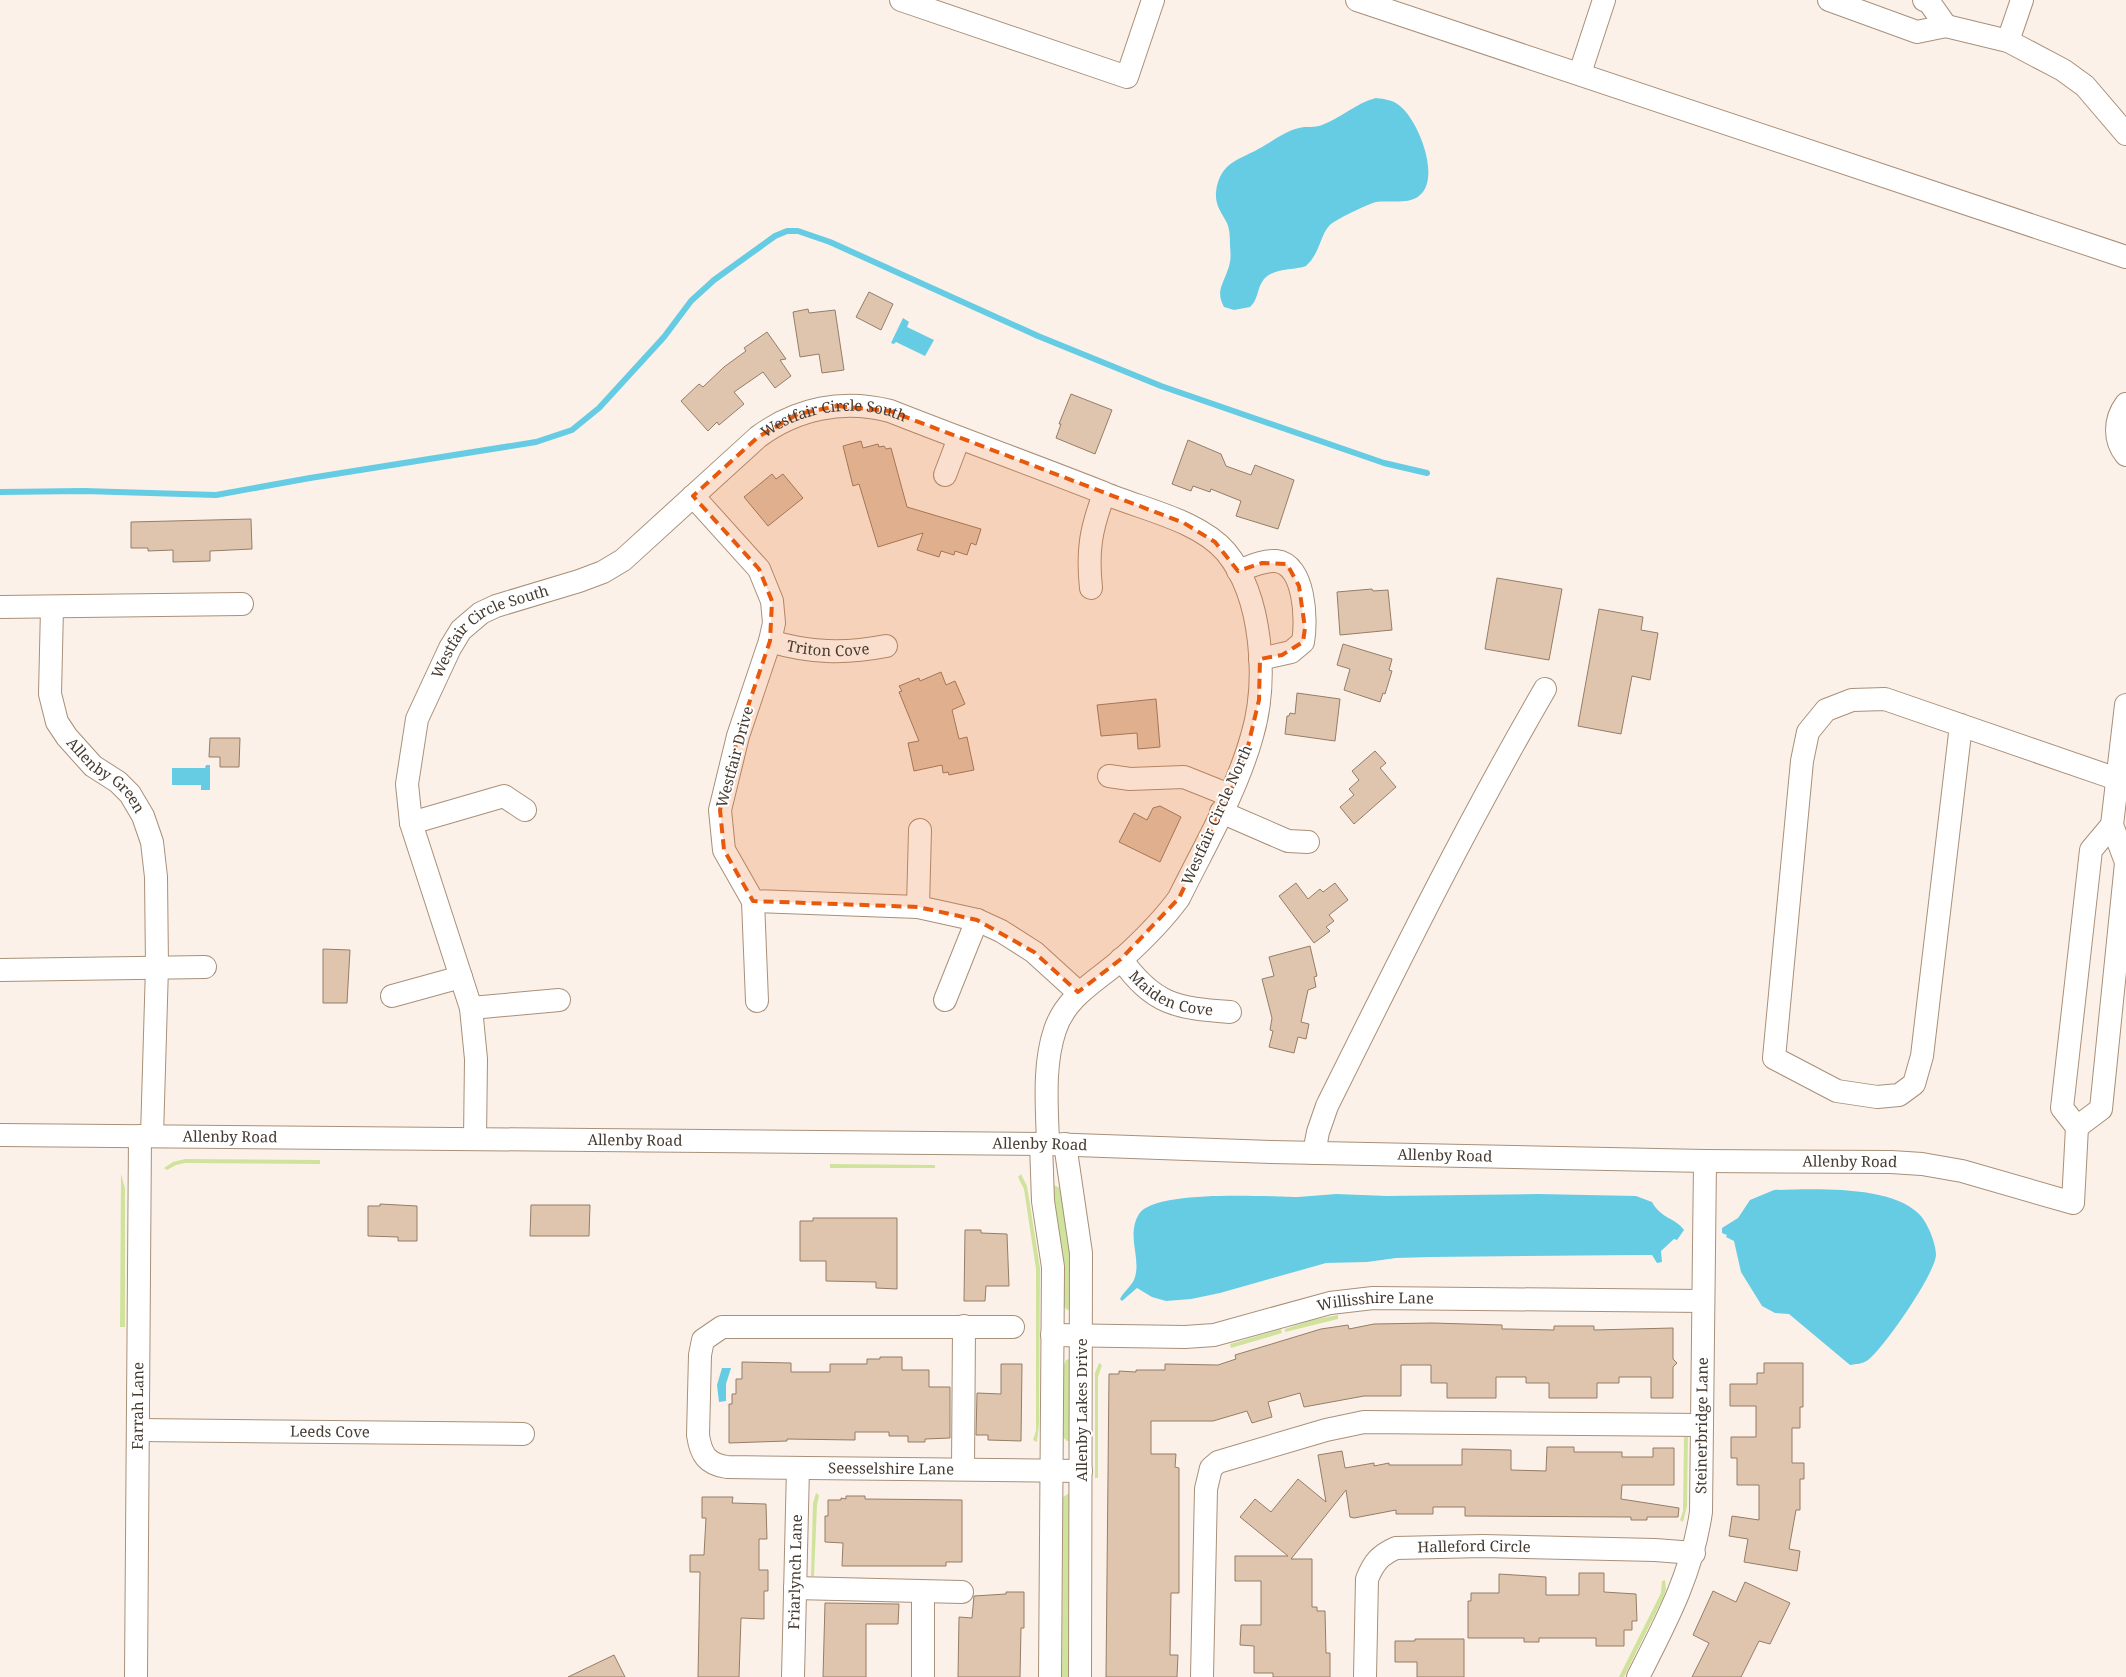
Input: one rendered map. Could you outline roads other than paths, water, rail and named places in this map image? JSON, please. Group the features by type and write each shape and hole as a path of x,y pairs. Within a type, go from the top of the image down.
{"street":[{"path":"901,0 1127,76 1153,0"},
{"path":"1357,0 2126,257"},
{"path":"1580,73 1604,0"},
{"path":"1829,0 1917,32 1946,26 2008,40 2063,70 2085,86 2126,134"},
{"path":"1924,0 1929,2 1946,26"},
{"path":"2008,40 2022,0"},
{"path":"2126,404 2121,410 2117,423 2117,436 2121,449 2126,455"},
{"name":"Westfair Circle South","path":"475,1140 476,1059 471,1008 411,823 407,784 416,719 450,648 461,630 481,613 496,606 603,572 623,560 768,429 798,414 837,406 873,407 890,411 959,438"},
{"path":"945,475 959,438"},
{"name":"Westfair Circle North","path":"959,438 1184,523 1202,533 1225,552 1238,571 1252,605 1260,658 1260,691 1256,720 1244,763 1179,898 1167,914 1121,959 1078,992 1055,1028 1050,1047 1051,1144"},
{"path":"1091,588 1089,565 1090,540 1104,494"},
{"name":"Westfair Drive","path":"693,496 759,569 772,601 774,623 770,641 738,736 720,810 724,850 753,901"},
{"path":"1238,571 1275,561 1287,564 1294,572 1299,586 1305,616 1303,642 1291,652 1260,658"},
{"path":"0,607 52,608 242,604"},
{"name":"Allenby Green","path":"52,608 50,694 57,722 67,738 93,766 118,782 130,794 143,816 152,842 156,877 156,968 146,1136"},
{"name":"Triton Cove","path":"770,641 789,647 830,652 858,651 886,646"},
{"path":"1314,1153 1318,1132 1327,1106 1416,928 1497,773 1545,689"},
{"path":"1960,725 1922,1056 1914,1084 1899,1095 1877,1097 1837,1091 1774,1058 1802,761 1808,732 1826,710 1852,700 1885,699 2117,779"},
{"path":"2112,824 2091,850 2062,1108 2077,1127 2101,1109 2126,863 2112,824 2126,705"},
{"path":"1109,776 1130,779 1184,777 1225,804 1288,841 1308,842"},
{"path":"411,823 504,796 525,810"},
{"path":"918,907 920,830"},
{"path":"757,1001 753,901 918,907 977,920 1001,931 1034,952 1078,992"},
{"path":"945,1000 977,920"},
{"name":"Maiden Cove","path":"1121,959 1143,987 1157,998 1169,1003 1196,1009 1230,1012"},
{"path":"0,970 205,967"},
{"path":"392,996 461,977"},
{"path":"471,1008 559,1000"},
{"name":"Allenby Road","path":"0,1135 1051,1144 1314,1153 1705,1161 1891,1162 1922,1164 1969,1173 2073,1203 2077,1127"},
{"name":"Farrah Lane","path":"136,1677 138,1430 146,1136"},
{"name":"Allenby Lakes Drive","path":"1050,1677 1053,1267 1043,1201 1051,1144"},
{"name":"Allenby Lakes Drive","path":"1051,1144 1081,1253 1080,1677"},
{"name":"Steinerbridge Lane","path":"1638,1677 1677,1602 1694,1553 1700,1512 1705,1161"},
{"name":"Willisshire Lane","path":"1052,1335 1184,1337 1214,1335 1330,1303 1366,1299 1702,1301"},
{"name":"Seesselshire Lane","path":"964,1326 722,1326 703,1340 700,1355 698,1435 704,1456 715,1465 727,1467 1081,1471"},
{"path":"963,1469 964,1326 1013,1327"},
{"path":"1202,1677 1206,1489 1211,1468 1218,1462 1326,1430 1364,1422 1702,1425"},
{"name":"Leeds Cove","path":"138,1430 524,1434"},
{"name":"Friarlynch Lane","path":"793,1677 798,1468"},
{"name":"Halleford Circle","path":"1366,1677 1367,1578 1373,1564 1383,1554 1396,1548 1493,1547 1655,1550 1694,1553"},
{"path":"795,1588 962,1592"},
{"path":"923,1592 923,1677"}],"water":[{"path":"1376,98 1386,99 1397,104 1414,123 1425,149 1428,163 1426,187 1420,195 1411,200 1376,202 1337,220 1326,230 1314,256 1306,266 1276,272 1266,277 1260,285 1255,301 1250,307 1234,310 1224,307 1220,293 1231,253 1229,229 1216,201 1218,182 1222,174 1232,163 1285,133 1294,129 1322,125 1362,103"},
{"path":"903,318 909,322 907,327 934,340 925,356 896,342 894,344 891,343"},
{"path":"206,765 210,765 210,790 201,790 201,785 172,785 172,768 205,768"},
{"path":"1829,1189 1889,1197 1905,1204 1918,1213 1928,1227 1933,1239 1936,1255 1927,1278 1896,1327 1866,1361 1850,1365 1789,1314 1775,1313 1762,1306 1741,1272 1734,1241 1722,1233 1722,1228 1738,1218 1750,1200 1774,1190"},
{"path":"1336,1194 1387,1196 1538,1194 1636,1196 1652,1202 1660,1212 1684,1230 1677,1240 1674,1239 1661,1251 1662,1262 1657,1263 1652,1255 1396,1258 1367,1262 1326,1263 1220,1293 1191,1299 1166,1301 1152,1297 1137,1288 1122,1301 1120,1299 1135,1277 1135,1222 1139,1214 1149,1206 1167,1201 1214,1196 1298,1197"},
{"path":"722,1368 731,1368 726,1384 726,1401 719,1402 717,1385"}],"waterway":[{"path":"0,492 84,491 216,495 536,442 572,430 599,408 664,337 691,301 714,280 775,236 787,231 798,231 830,242 1038,336 1161,386 1384,463 1427,473"}]}
